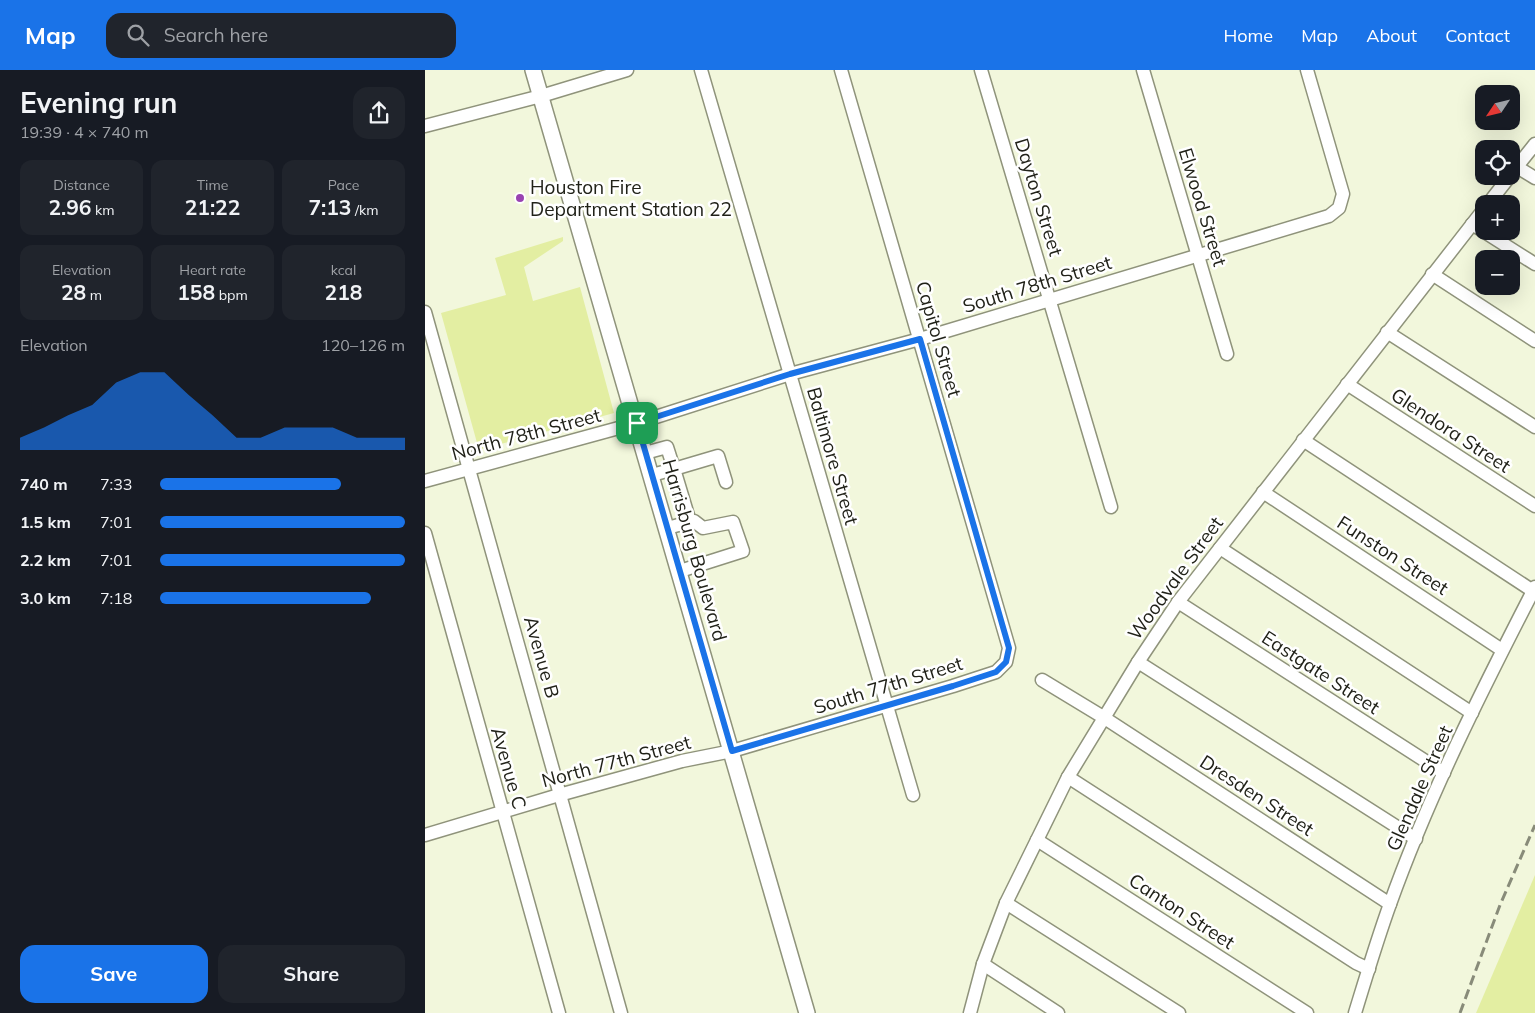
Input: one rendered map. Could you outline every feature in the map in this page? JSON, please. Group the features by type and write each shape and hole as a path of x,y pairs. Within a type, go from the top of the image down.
{"main road":[{"name":"Harrisburg Boulevard","path":"533,70 807,1013"}],"street":[{"path":"425,126 541,96 627,70"},
{"name":"Baltimore Street","path":"701,70 913,795"},
{"name":"Capitol Street","path":"841,70 1000,618"},
{"name":"Dayton Street","path":"981,70 1111,507"},
{"name":"Elwood Street","path":"1143,70 1227,354"},
{"name":"South 78th Street","path":"637,423 790,374 1050,301 1329,216 1339,208 1343,194 1307,70"},
{"path":"1520,163 1535,144"},
{"path":"1520,174 1535,178"},
{"path":"1495,195 1503,185"},
{"name":"Woodvale Street","path":"969,1013 983,964 1007,902 1068,777 1138,662 1178,602 1219,548 1475,220"},
{"path":"1472,224 1535,264"},
{"path":"1432,274 1535,341"},
{"name":"Avenue B","path":"425,312 621,1013"},
{"path":"1387,332 1535,427"},
{"name":"Glendora Street","path":"1347,384 1535,506"},
{"name":"North 78th Street","path":"425,481 637,423"},
{"path":"1303,440 1534,589"},
{"path":"645,453 667,447 690,522"},
{"path":"652,475 718,456 726,482"},
{"name":"Funston Street","path":"1263,492 1502,650"},
{"path":"667,528 690,522 694,522 703,528 733,522 743,551 680,571"},
{"name":"Avenue C","path":"425,533 559,1013"},
{"path":"1219,548 1472,713"},
{"name":"Glendale Street","path":"1355,1013 1390,904 1416,839 1472,713 1534,589"},
{"name":"Eastgate Street","path":"1178,602 1444,773"},
{"name":"South 77th Street","path":"732,751 996,672 1006,662 1009,648 1000,618"},
{"path":"1138,662 1416,839"},
{"name":"Dresden Street","path":"1042,680 1103,717 1390,904"},
{"name":"North 77th Street","path":"425,835 682,761 732,751"},
{"path":"1068,777 1348,958 1369,969"},
{"name":"Canton Street","path":"1037,840 1307,1013"},
{"path":"1007,902 1179,1013"},
{"path":"983,964 1058,1013"}],"green space":[{"path":"563,237 563,241 524,267 533,301 580,287 614,413 479,450 441,313 506,295 495,258"},
{"path":"1535,875 1535,1013 1476,1013"}],"railway":[{"path":"1460,1013 1500,905 1535,825"}],"place":[{"name":"Houston Fire Department Station 22","path":"520,198"}],"route":[{"path":"920,339 1009,648 1006,662 996,672 953,686 732,751 637,423 790,374 920,339"}]}
